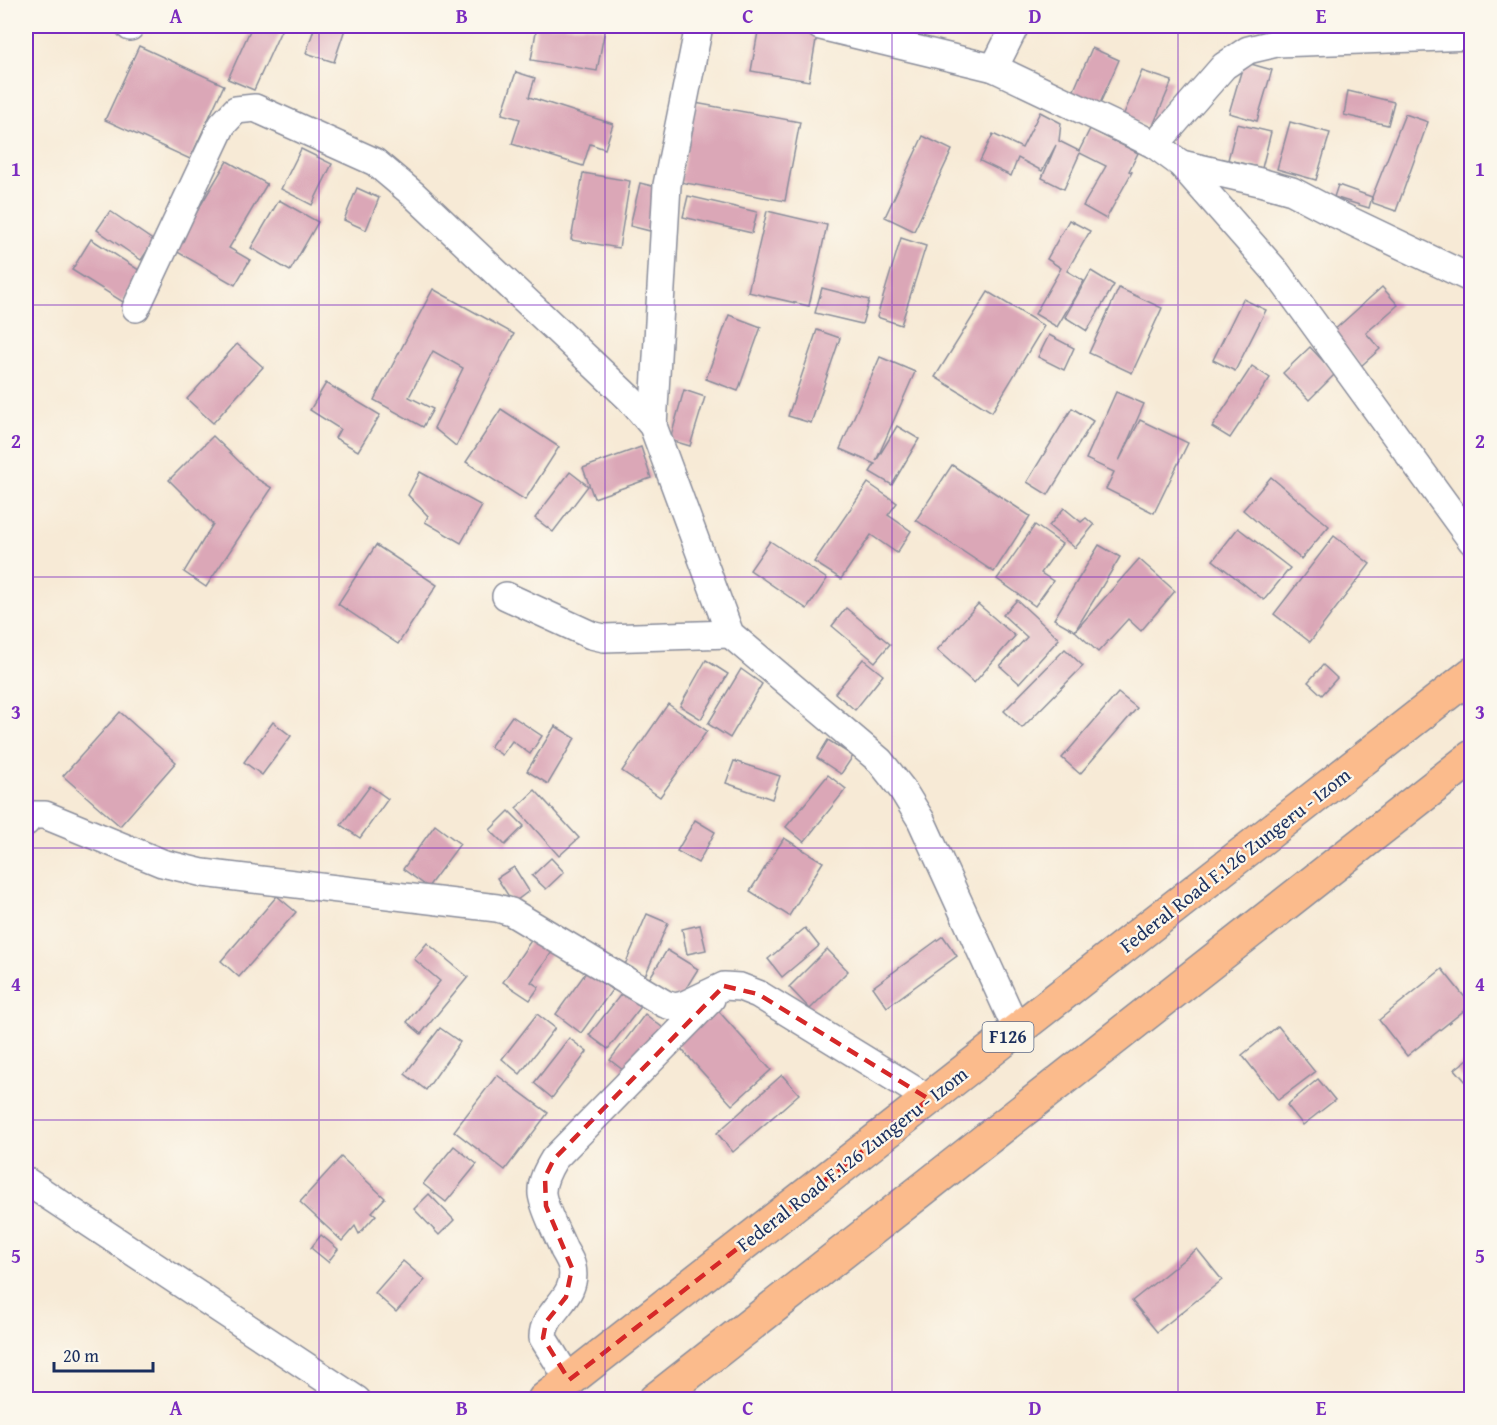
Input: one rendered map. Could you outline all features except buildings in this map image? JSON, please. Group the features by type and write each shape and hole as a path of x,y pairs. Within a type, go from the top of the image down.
{"main road":[{"name":"Federal Road F.126 Zungeru - Izom","path":"557,1390 1472,674"},
{"path":"655,1400 1472,757"}],"street":[{"path":"653,426 667,185 699,26"},
{"path":"820,26 994,68 1155,145 1181,164 1276,273 1472,541"},
{"path":"994,68 1015,26"},
{"path":"1155,145 1224,66 1248,50 1277,43 1472,36"},
{"path":"136,308 222,124 236,110 255,108 375,162 413,194 630,399 653,426 730,634 880,761 902,789 921,820 1017,1030"},
{"path":"1181,164 1292,191 1472,279"},
{"path":"506,596 591,635 604,638 730,634"},
{"path":"26,822 32,815 45,815 162,863 203,873 497,908 511,912 665,1004 675,1007 684,1005 724,986 740,987 758,994 929,1099"},
{"path":"557,1390 543,1338 543,1330 566,1297 572,1282 572,1268 542,1193 545,1176 554,1159 724,986"},
{"path":"26,1181 357,1400"}],"highlighted area":[{"path":"724,986 758,994 929,1099 569,1380 543,1338 546,1322 566,1297 572,1268 546,1206 545,1177 554,1159"}]}
